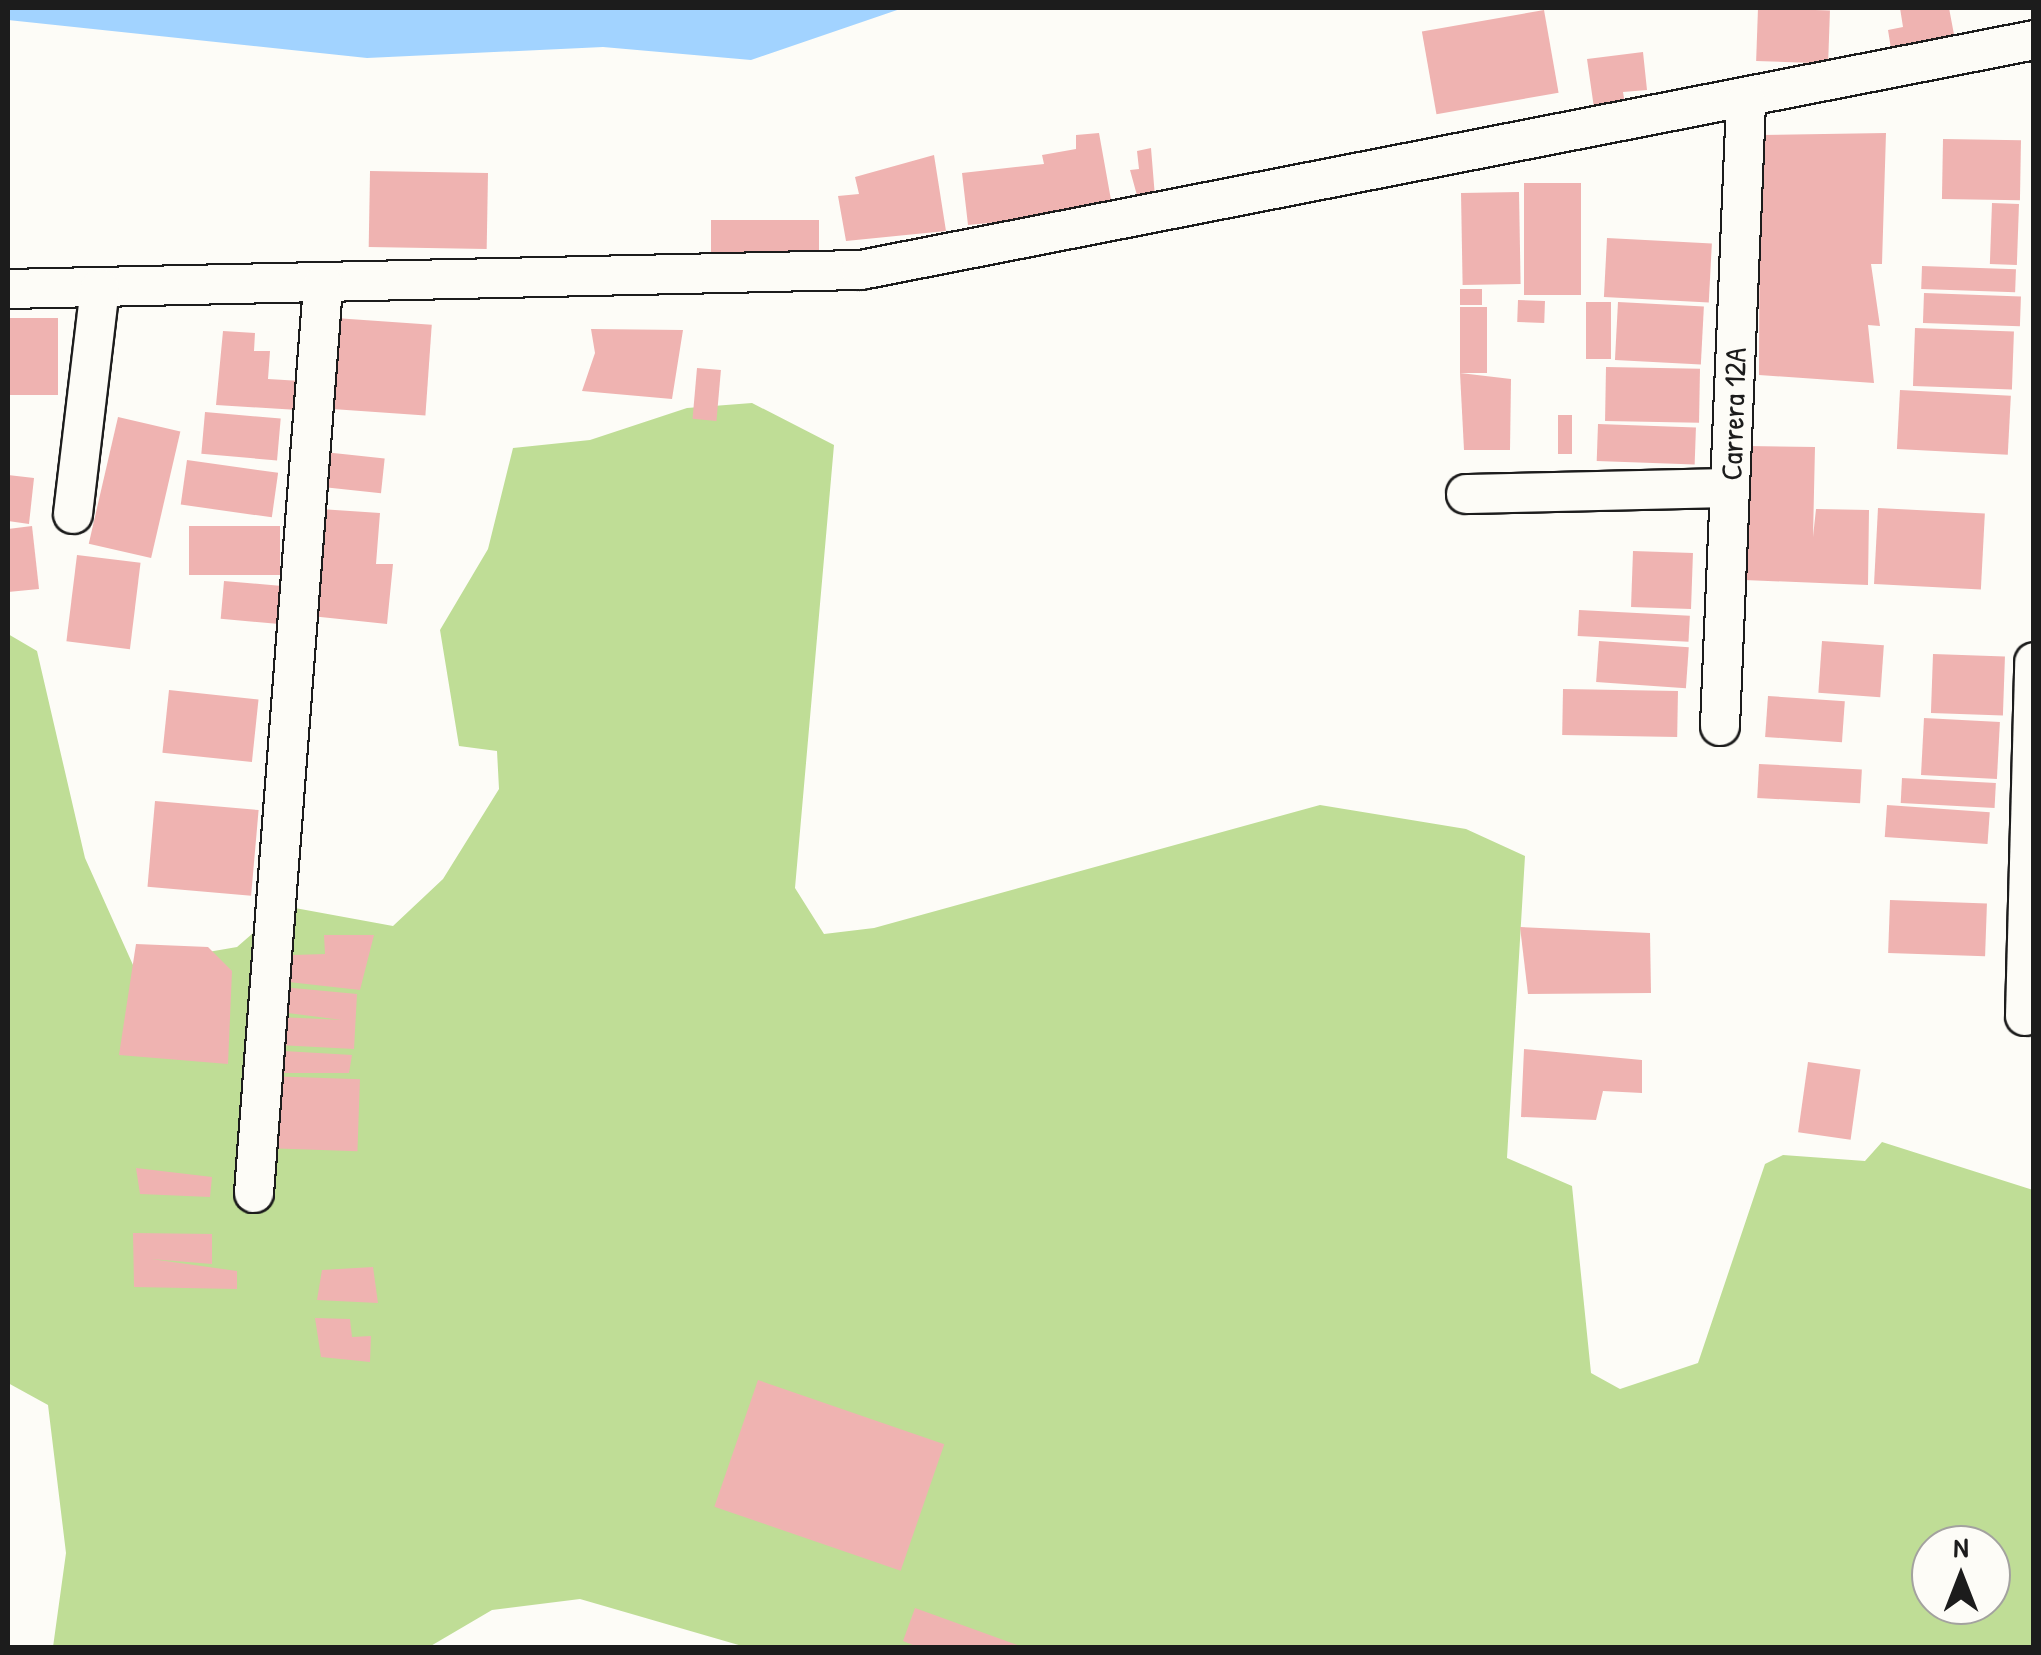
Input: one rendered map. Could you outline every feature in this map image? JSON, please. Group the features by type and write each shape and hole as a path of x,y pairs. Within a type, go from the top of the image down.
{"street":[{"path":"8,289 860,270 1746,102 2034,40"},
{"name":"Carrera 12A","path":"1720,726 1746,102"},
{"path":"254,1193 323,284"},
{"path":"72,514 100,289"},
{"path":"1466,494 1730,488"},
{"path":"2025,1016 2034,662"}],"green space":[{"path":"752,403 834,445 795,888 824,934 874,928 1320,805 1466,829 1525,856 1507,1158 1572,1186 1591,1373 1620,1389 1698,1363 1765,1164 1783,1155 1865,1161 1882,1142 2033,1190 2033,1647 749,1648 580,1599 492,1610 429,1647 53,1647 66,1553 48,1405 8,1383 8,634 37,651 85,858 133,965 237,947 284,906 393,926 443,879 499,789 497,751 459,746 440,630 488,549 513,448 590,440 687,408"}],"water":[{"path":"8,8 903,8 751,60 603,47 367,58 8,20"}],"building":[{"path":"1758,8 1830,11 1828,63 1756,61"},
{"path":"1900,8 1949,8 1956,45 1892,55 1888,30 1903,27"},
{"path":"1544,10 1559,93 1436,114 1422,32"},
{"path":"1643,52 1647,90 1623,92 1626,110 1595,115 1587,59"},
{"path":"1099,133 1113,211 968,225 962,173 1044,164 1042,155 1076,149 1076,135"},
{"path":"1886,133 1882,264 1871,264 1880,326 1868,325 1874,383 1759,375 1760,135"},
{"path":"1943,139 2021,140 2020,200 1942,199"},
{"path":"1151,148 1155,197 1138,199 1130,170 1139,169 1137,151"},
{"path":"934,155 946,231 846,241 838,196 859,194 855,177"},
{"path":"370,171 488,173 487,249 369,247"},
{"path":"1524,183 1581,183 1581,295 1524,295"},
{"path":"1519,192 1521,284 1463,285 1461,193"},
{"path":"1992,203 2019,204 2017,265 1990,264"},
{"path":"711,220 819,220 819,252 711,252"},
{"path":"1607,238 1712,243 1709,302 1604,297"},
{"path":"1922,266 2016,269 2015,292 1921,289"},
{"path":"1460,289 1482,289 1482,305 1460,305"},
{"path":"1924,293 2021,296 2020,326 1923,323"},
{"path":"1518,300 1545,301 1544,323 1517,322"},
{"path":"1586,302 1611,302 1611,359 1586,359"},
{"path":"1618,302 1704,307 1701,364 1615,360"},
{"path":"1460,307 1487,307 1487,373 1460,373"},
{"path":"8,318 58,318 58,395 8,395"},
{"path":"335,318 432,325 425,416 329,409"},
{"path":"1915,328 2014,331 2012,389 1913,386"},
{"path":"591,329 683,330 672,399 582,391 595,353"},
{"path":"223,331 255,333 254,351 270,351 268,379 301,381 298,410 216,405"},
{"path":"1606,367 1700,369 1699,423 1605,421"},
{"path":"697,368 721,370 716,421 693,419"},
{"path":"1460,373 1511,379 1510,450 1464,450"},
{"path":"1900,390 2011,396 2008,455 1897,449"},
{"path":"205,412 281,419 277,460 201,454"},
{"path":"1558,415 1572,415 1572,454 1558,454"},
{"path":"118,417 180,431 151,558 89,544"},
{"path":"1598,424 1696,427 1695,464 1597,461"},
{"path":"1747,446 1815,447 1813,537 1816,509 1869,510 1868,585 1744,580"},
{"path":"324,452 385,458 381,493 320,487"},
{"path":"187,460 278,473 272,517 181,505"},
{"path":"8,475 34,478 29,524 8,521"},
{"path":"1878,508 1985,514 1981,589 1874,584"},
{"path":"320,509 380,513 376,564 393,564 387,624 311,616"},
{"path":"32,526 39,589 8,592 8,529"},
{"path":"189,526 280,526 280,575 189,575"},
{"path":"1633,551 1693,553 1691,609 1631,607"},
{"path":"77,555 141,563 130,649 66,641"},
{"path":"224,581 291,587 287,625 221,619"},
{"path":"1579,610 1690,616 1688,642 1578,636"},
{"path":"1599,641 1689,647 1686,688 1596,682"},
{"path":"1822,641 1884,645 1880,697 1818,693"},
{"path":"1933,654 2005,657 2003,715 1931,713"},
{"path":"1563,689 1678,691 1677,737 1562,735"},
{"path":"169,690 259,699 252,762 162,753"},
{"path":"1768,696 1845,701 1842,742 1765,737"},
{"path":"1924,718 2000,722 1997,779 1921,775"},
{"path":"1759,764 1862,769 1860,803 1757,798"},
{"path":"1902,778 1996,783 1995,808 1901,803"},
{"path":"155,801 259,810 251,896 148,887"},
{"path":"1887,805 1990,812 1988,844 1885,837"},
{"path":"1890,900 1987,903 1985,956 1888,953"},
{"path":"1520,927 1650,933 1651,993 1528,994"},
{"path":"324,935 374,935 360,990 262,979 264,956 325,954"},
{"path":"136,944 208,947 232,971 228,1064 119,1055"},
{"path":"261,985 357,994 354,1049 259,1044 259,1016 342,1020 257,1009"},
{"path":"251,1049 352,1055 349,1073 260,1073"},
{"path":"1524,1049 1642,1060 1642,1093 1603,1091 1596,1120 1521,1117"},
{"path":"1808,1062 1860,1069 1851,1140 1798,1132"},
{"path":"266,1076 360,1079 357,1151 263,1148"},
{"path":"136,1168 212,1177 210,1197 140,1194"},
{"path":"133,1233 212,1234 212,1264 151,1259 237,1271 237,1289 134,1287"},
{"path":"373,1267 378,1303 317,1300 322,1270"},
{"path":"315,1318 350,1319 352,1337 371,1336 370,1362 321,1357"},
{"path":"758,1380 944,1444 901,1571 714,1507"},
{"path":"915,1608 1023,1648 920,1648 903,1641"}]}
